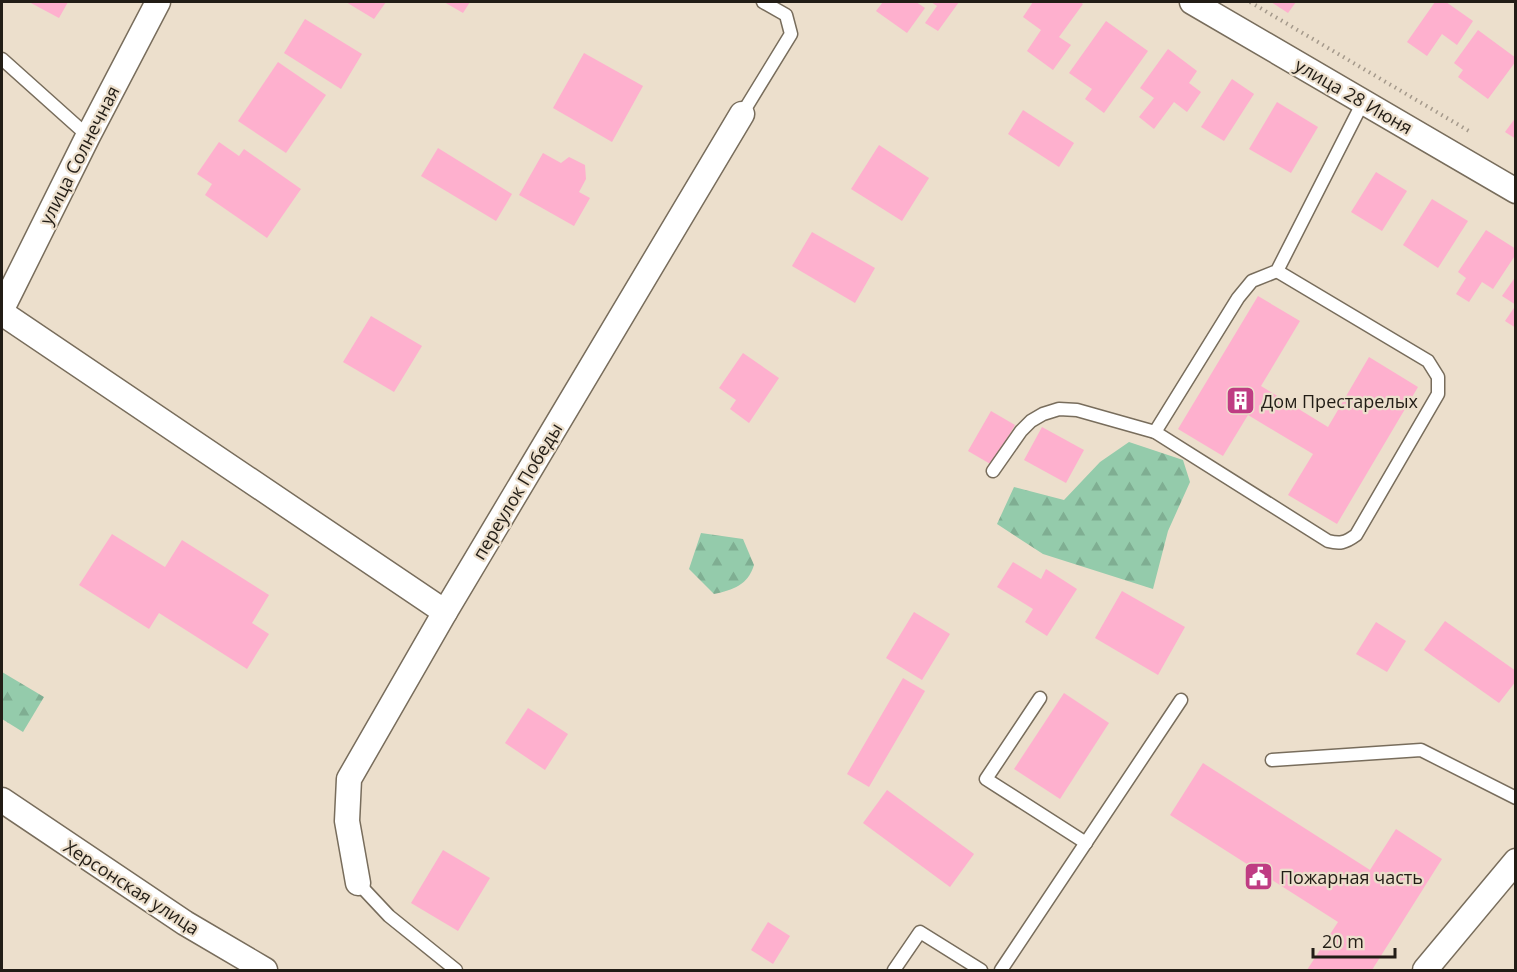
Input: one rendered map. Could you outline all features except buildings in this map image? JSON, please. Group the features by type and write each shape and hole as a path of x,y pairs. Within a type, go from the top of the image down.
{"street":[{"name":"улица Солнечная","path":"2,311 87,136 158,2"},
{"name":"улица 28 Июня","path":"1192,2 1515,191"},
{"name":"переулок Победы","path":"357,883 346,821 349,779 445,612 742,114"},
{"path":"2,311 445,612"},
{"name":"Херсонская улица","path":"2,800 185,923 265,970"},
{"path":"1425,970 1515,861"}],"lane":[{"path":"742,114 791,34 786,15 763,2"},
{"path":"2,59 87,136"},
{"path":"1155,432 1238,298 1252,281 1277,271 1363,102"},
{"path":"993,471 1021,431 1031,421 1059,409 1077,410 1155,432 1328,541 1346,543 1356,535 1438,394 1438,377 1428,361 1277,271"},
{"path":"1040,698 986,779 1086,843"},
{"path":"1002,970 1180,700"},
{"path":"1272,760 1421,750 1515,798"},
{"path":"357,883 389,916 456,970"},
{"path":"894,970 920,932 981,970"}],"path":[{"path":"1250,2 1475,134"}],"green space":[{"path":"1129,442 1183,460 1190,482 1168,531 1153,589 1043,554 997,524 1014,487 1064,500 1100,462"},
{"path":"701,533 743,539 754,565 748,577 739,586 714,594 689,569"},
{"path":"2,672 44,697 23,732 2,719"}],"place":[{"name":"Дом Престарелых","path":"1240,401"},
{"name":"Пожарная часть","path":"1259,877"}]}
